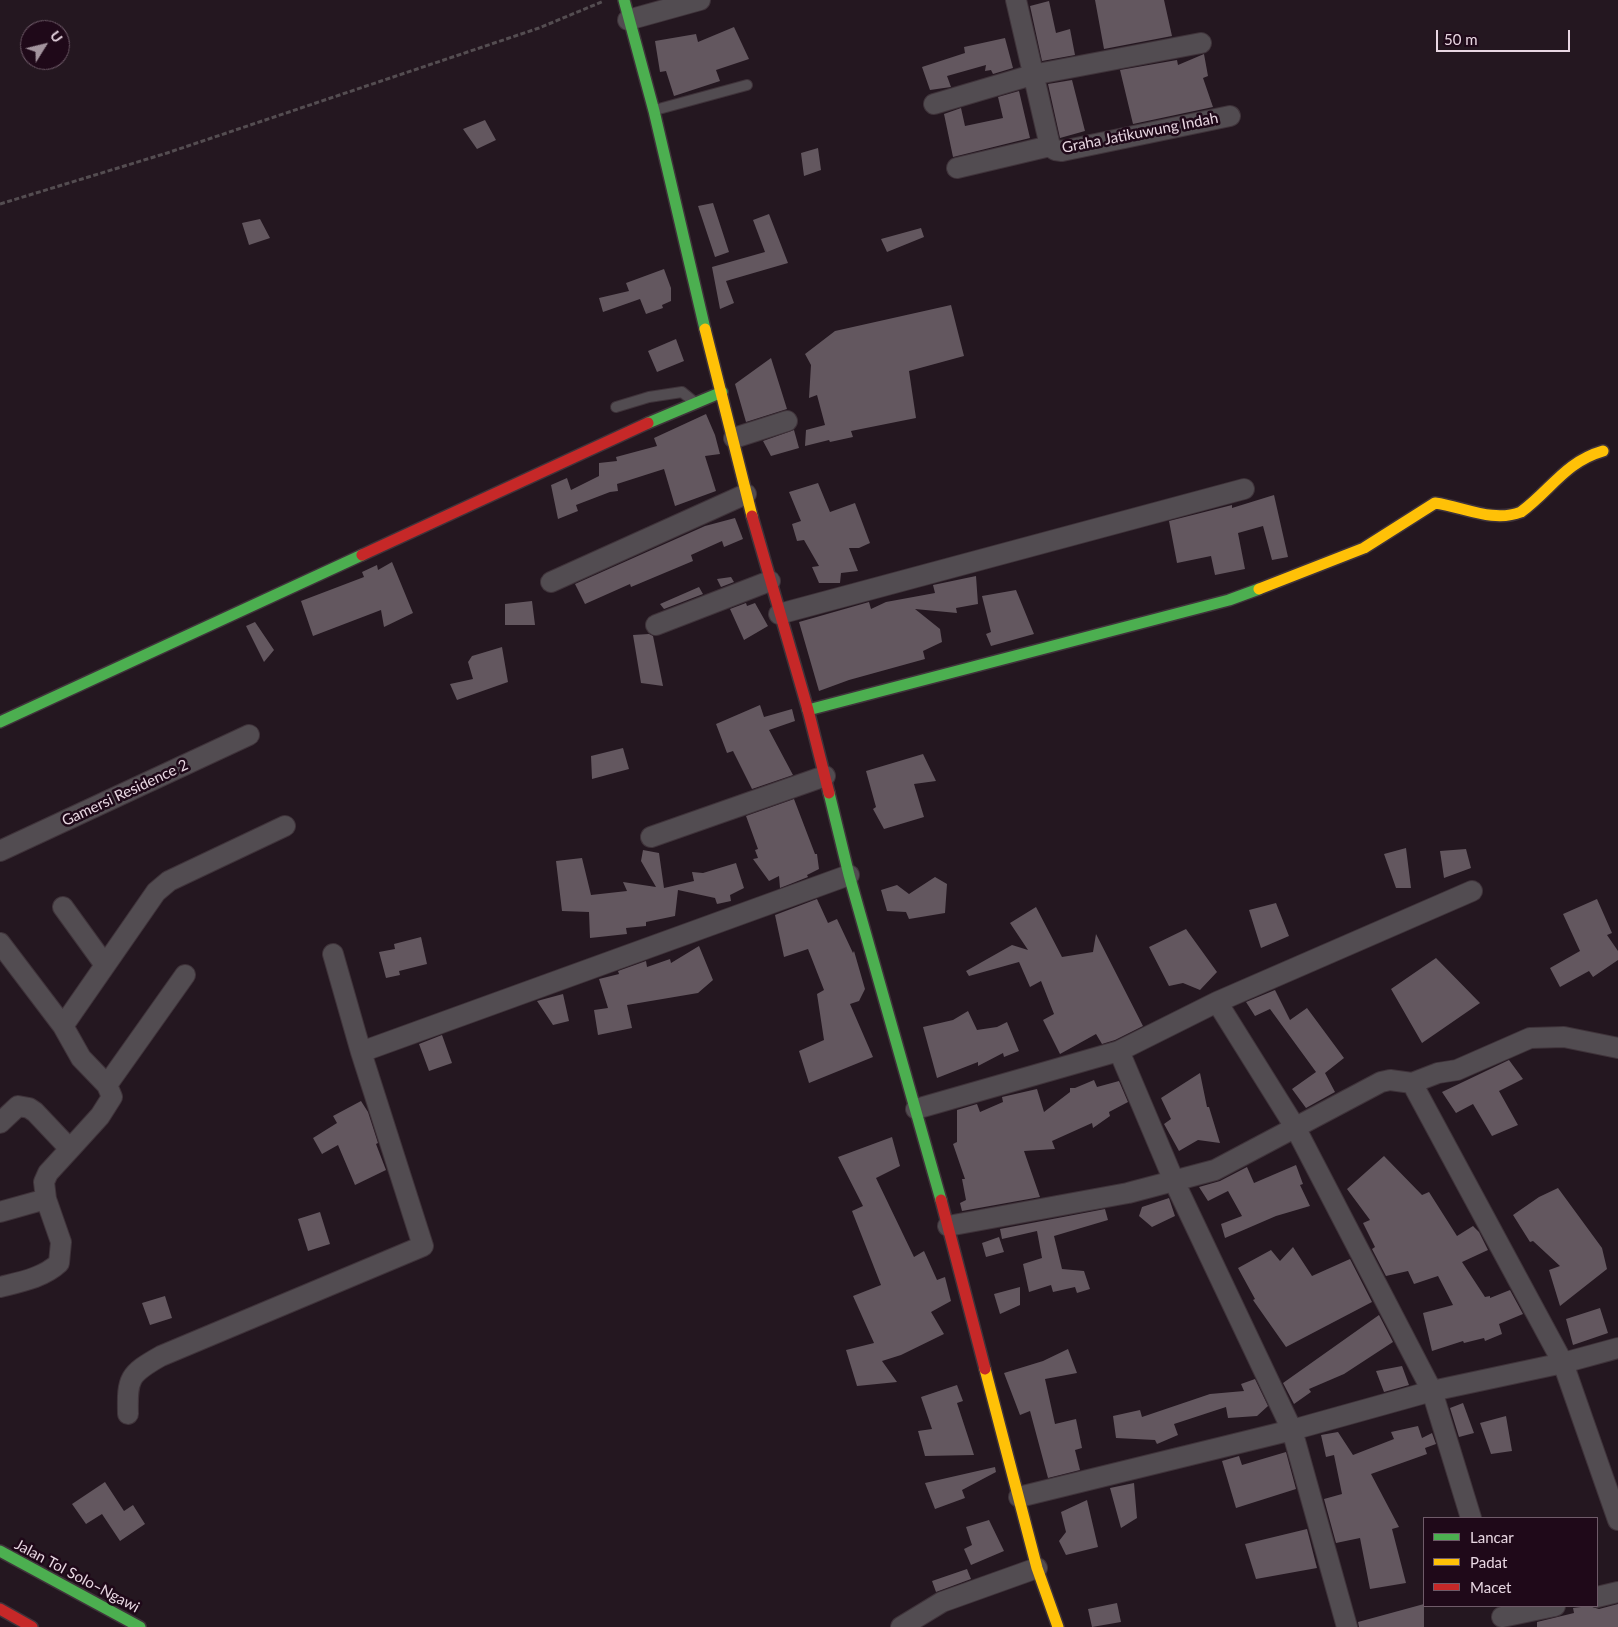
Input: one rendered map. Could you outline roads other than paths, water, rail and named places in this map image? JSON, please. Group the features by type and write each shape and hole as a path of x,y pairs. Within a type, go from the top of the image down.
{"main road":[{"path":"624,0 654,111 687,257 734,438 746,494 808,710 849,875 948,1226 1037,1568 1058,1627"},
{"path":"0,722 694,402 722,392"},
{"path":"808,710 1229,600 1364,548 1435,503 1501,516 1521,513 1574,461 1590,453 1603,451"},
{"name":"Jalan Tol Solo–Ngawi","path":"0,1551 105,1606 140,1627"},
{"path":"0,1609 32,1627"}],"street":[{"path":"628,20 700,0"},
{"name":"Graha Jatikuwung Indah","path":"1016,0 1032,76 1050,146 1056,150 1062,151 1230,116"},
{"path":"934,104 1032,76 1201,43"},
{"name":"Graha Jatikuwung Indah","path":"957,168 1050,146"},
{"path":"734,438 788,420"},
{"path":"779,614 1244,489"},
{"path":"551,582 746,494"},
{"path":"656,625 688,611 770,581"},
{"name":"Gamersi Residence 2","path":"0,851 249,735"},
{"path":"651,837 825,776"},
{"path":"63,1026 156,892 168,881 285,826"},
{"path":"361,1052 849,875"},
{"path":"916,1109 1118,1051 1217,1002 1472,891"},
{"path":"63,907 105,965"},
{"path":"0,943 63,1026 81,1058 111,1090 111,1102 48,1173 44,1182 46,1199 61,1242 59,1263 52,1270 42,1275 0,1287"},
{"path":"128,1414 127,1387 141,1367 161,1356 423,1246 332,954"},
{"path":"107,1084 185,975"},
{"path":"1217,1002 1295,1127 1432,1391 1471,1517"},
{"path":"948,1226 1128,1193 1215,1170 1381,1082 1390,1080 1412,1083 1438,1073 1456,1070 1530,1038 1564,1037 1618,1048"},
{"path":"1118,1051 1174,1181 1292,1430 1347,1627"},
{"path":"1412,1083 1563,1363 1618,1520"},
{"path":"0,1123 18,1106 29,1108 70,1149"},
{"path":"0,1212 46,1199"},
{"path":"1019,1497 1292,1430 1432,1391 1563,1363 1618,1348"},
{"path":"901,1627 942,1602 1037,1568"},
{"path":"1598,1597 1618,1592"},
{"path":"1501,1617 1550,1607"}],"lane":[{"path":"654,111 747,85"},
{"path":"616,407 649,397 682,392 694,402"}]}
